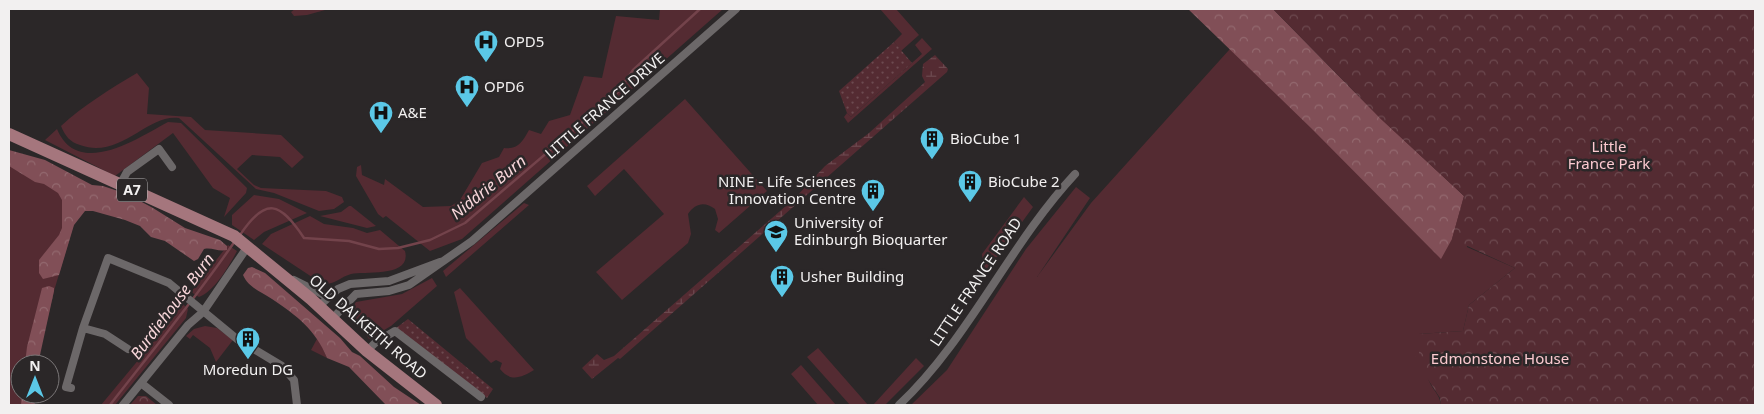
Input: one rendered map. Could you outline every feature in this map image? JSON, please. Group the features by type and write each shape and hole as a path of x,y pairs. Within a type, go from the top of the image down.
{"main road":[{"name":"OLD DALKEITH ROAD","path":"9,134 120,186 234,236 319,306 367,351 436,405"}],"street":[{"name":"LITTLE FRANCE DRIVE","path":"332,319 356,294 389,291 408,285 472,241 736,9"},
{"path":"120,186 127,172 159,149 172,167"},
{"name":"LITTLE FRANCE ROAD","path":"899,405 936,365 1021,240 1048,203 1075,174"},
{"path":"123,405 188,326 203,312 247,245"},
{"path":"71,388 66,386 105,257 169,283 194,306 243,344 287,371 296,386 297,405"},
{"name":"LITTLE FRANCE DRIVE","path":"319,306 350,284 389,281 444,261"},
{"name":"OLD DALKEITH ROAD","path":"279,272 315,290 332,295"},
{"path":"83,328 105,334 129,348"},
{"path":"367,351 375,343 395,331 481,397"},
{"path":"141,383 169,405"}],"green space":[{"path":"295,9 325,10 294,16 291,12"},
{"path":"660,9 723,9 462,239 430,251 386,216 383,218 378,214 356,176 357,167 361,165 362,175 384,185 385,179 423,207 451,206 460,200 482,163 499,157 504,148 516,146 522,141 529,130 541,134 549,121 570,115 584,76 602,78 616,16 659,20"},
{"path":"880,9 896,9 919,35 901,51 894,42 902,34"},
{"path":"1188,9 1273,9 1381,119 1464,196 1452,239 1441,259 1311,128"},
{"path":"1266,9 1464,196 1467,247 1515,268 1469,305 1463,331 1419,334 1420,352 1424,369 1441,405 911,405 947,370 1026,249 1076,187 1090,198 1037,277 1091,203"},
{"name":"Little France Park","path":"1273,9 1755,9 1755,405 1441,405 1440,398 1414,358 1419,354 1419,334 1463,331 1469,305 1515,268 1452,239 1464,196 1381,119"},
{"path":"922,38 932,49 848,123 844,117 847,113 851,117 922,54 915,45"},
{"path":"894,42 912,63 851,117 847,113 839,91"},
{"path":"935,55 948,69 947,72 620,359 618,358 592,379 582,368 597,354 604,360 614,356 795,198 825,166 869,133 925,82 922,76 923,64"},
{"path":"137,73 149,88 147,114 191,117 205,130 281,135 304,157 292,168 280,157 252,155 237,169 254,185 261,188 326,191 342,197 344,202 334,209 319,211 274,193 256,189 179,118 167,118 156,122 121,142 108,146 94,148 80,145 68,138 61,126 88,104"},
{"path":"685,99 767,191 719,233 715,230 718,219 715,209 704,204 694,207 688,214 691,234 688,243 622,300 596,272 664,214 624,169 595,196 587,186"},
{"path":"168,122 181,123 247,188 246,193 224,217 230,198 213,188 173,133 115,176 45,140 57,129 67,144 79,151 93,153 125,144"},
{"path":"9,150 45,160 92,185 103,186 127,194 185,228 220,240 227,246 227,250 204,249 198,259 194,261 165,241 151,237 140,226 93,211 85,211 74,225 59,275 43,279 39,273 39,260 59,235 62,228 62,200 58,193 44,184 35,182 9,166"},
{"path":"9,154 85,187 54,291 39,354 10,354 10,404 28,405 9,405"},
{"path":"254,195 279,199 307,213 264,232 254,240 232,225 232,215"},
{"path":"1024,197 1033,207 984,275 982,254"},
{"path":"524,203 529,205 446,277 443,271"},
{"path":"349,206 376,226 367,228 320,216 341,212"},
{"path":"310,216 324,224 353,228 367,233 380,230 405,251 405,260 401,266 386,272 351,274 329,284 321,283 262,244 271,234"},
{"path":"228,245 237,251 221,277 211,289 199,297 191,292"},
{"path":"252,267 265,273 340,338 352,352 360,356 394,387 421,405 385,404 349,367 327,358 317,339 304,324 289,311 248,283 243,275 248,268"},
{"path":"432,278 437,286 391,326 369,339 354,316 353,311 356,302 402,294"},
{"path":"49,286 54,288 54,291 40,354 26,354 27,347 42,288"},
{"path":"460,288 534,370 520,377 508,376 500,369 502,363 496,360 491,363 466,338 454,292"},
{"path":"182,303 188,309 186,318 115,405 101,405 174,317"},
{"path":"408,319 493,389 487,398 396,328"},
{"path":"205,326 217,328 233,340 216,362 210,348 193,335 190,339 186,336 194,329"},
{"path":"318,337 327,358 311,350"},
{"path":"818,348 868,405 850,405 807,357"},
{"path":"916,358 924,366 885,405 873,405"},
{"path":"801,365 836,405 818,405 791,374"},
{"path":"138,396 146,396 157,405 130,405"}],"waterway":[{"name":"Niddrie Burn","path":"240,235 249,222 258,214 265,209 273,208 288,217 304,238 349,241 379,249 398,248 430,240 465,223 619,91 633,70 700,9"},
{"name":"Burdiehouse Burn","path":"110,405 189,304 235,241"}],"place":[{"name":"OPD5","path":"486,63"},
{"name":"OPD6","path":"467,108"},
{"name":"A&E","path":"381,134"},
{"name":"BioCube 1","path":"932,160"},
{"name":"BioCube 2","path":"970,203"},
{"name":"NINE - Life Sciences Innovation Centre","path":"873,212"},
{"name":"University of Edinburgh Bioquarter","path":"776,253"},
{"name":"Usher Building","path":"782,298"},
{"name":"Moredun DG","path":"248,360"}],"park label":[{"name":"Edmonstone House","path":"1500,359"}]}
